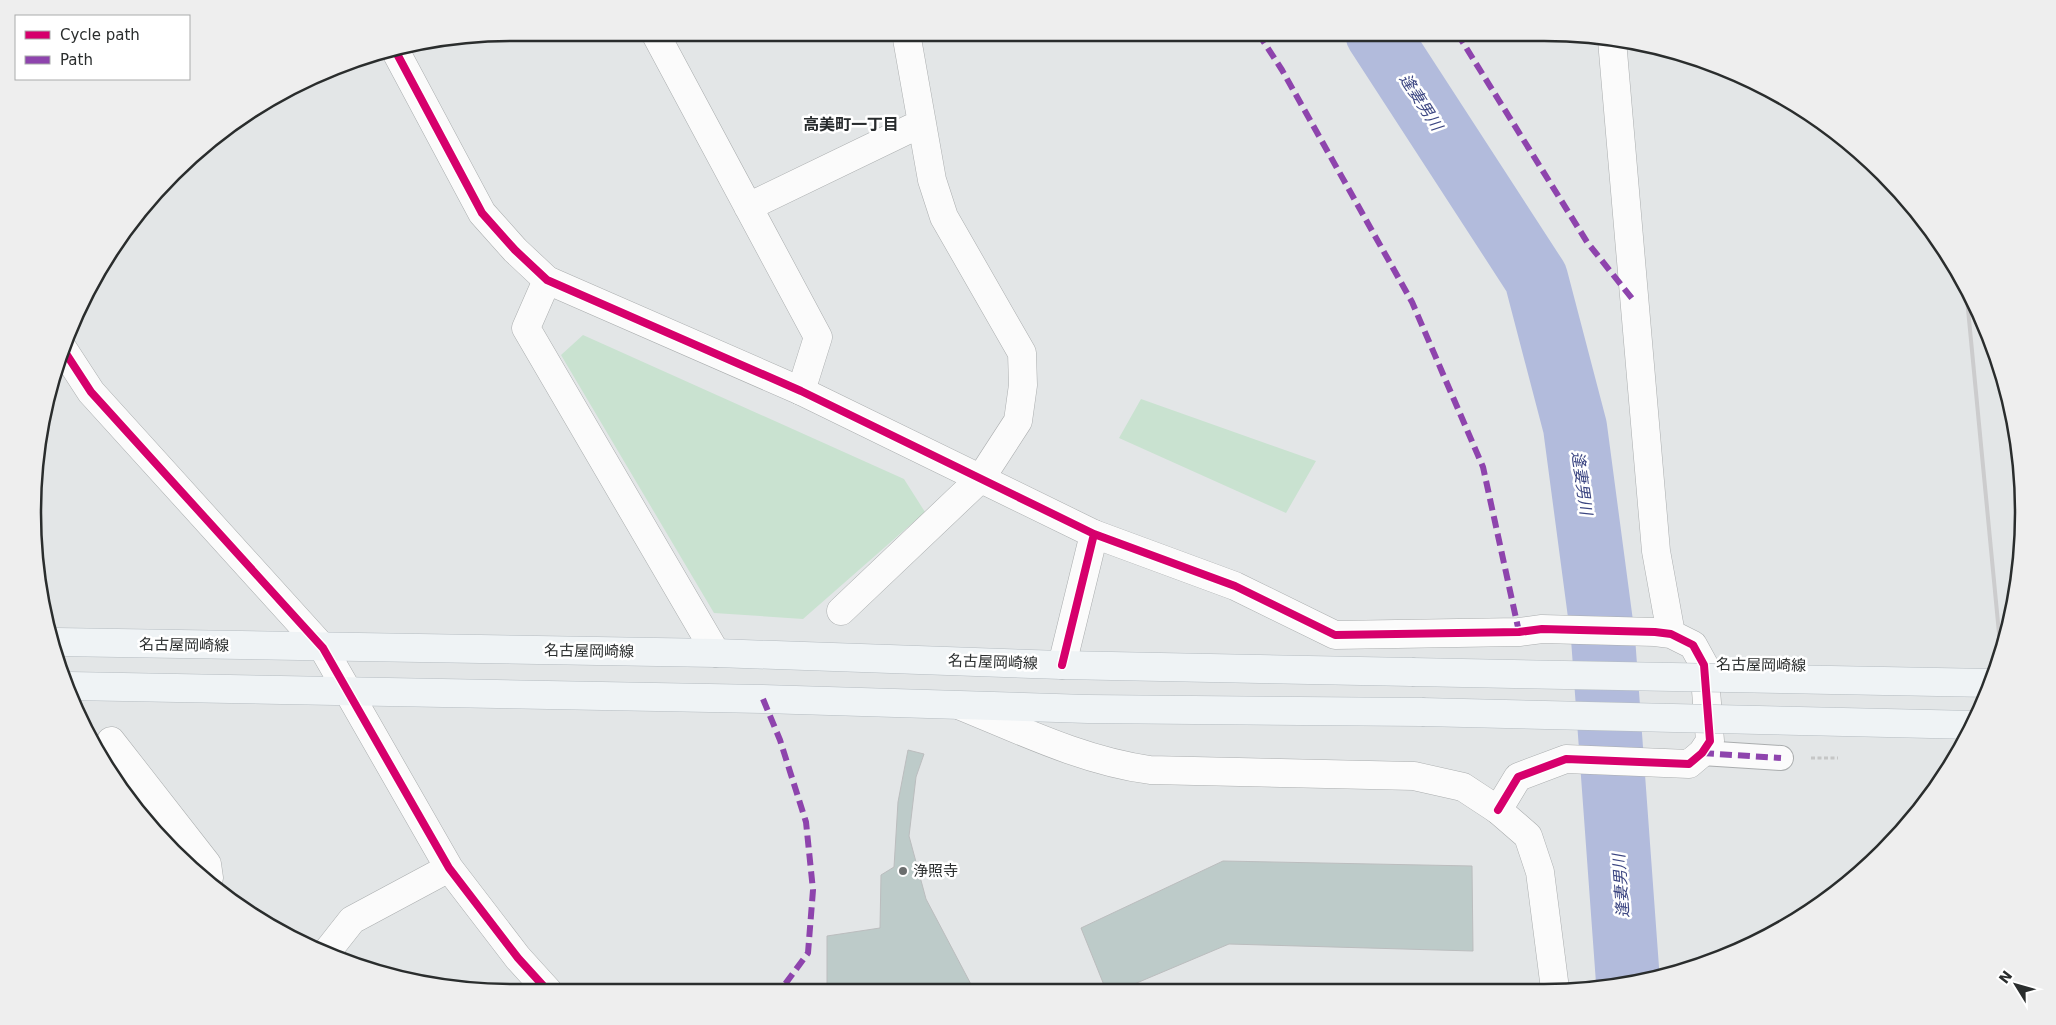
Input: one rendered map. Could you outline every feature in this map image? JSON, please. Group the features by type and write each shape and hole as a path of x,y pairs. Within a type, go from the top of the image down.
{"main road":[{"name":"名古屋岡崎線","path":"59,642 323,648 716,653 1062,665 1983,683"},
{"path":"74,686 348,690 1088,709 1422,712 1964,725"}],"street":[{"path":"659,41 818,337 801,392"},
{"path":"841,611 981,478 1018,421 1023,385 1022,354 944,217 932,180 907,41"},
{"path":"1613,46 1663,633"},
{"path":"398,55 482,213 515,250 547,280 801,392 1094,534 1235,586 1335,635 1519,632 1542,629 1663,633 1693,646 1704,665 1710,742 1696,759"},
{"path":"748,207 922,122"},
{"path":"547,280 526,328 716,653"},
{"path":"68,356 91,392 323,648 449,868 518,958 542,984"},
{"path":"1062,665 1094,534"},
{"path":"957,705 1053,744 1119,766 1150,770 1414,776 1463,787 1498,810 1528,836 1540,872 1554,984"},
{"path":"111,741 207,864 208,872"},
{"path":"1498,810 1518,778 1566,759 1781,758"},
{"path":"330,947 352,920 449,868"}],"green space":[{"path":"583,335 904,479 925,512 803,619 714,613 561,355"},
{"path":"1141,399 1316,461 1286,513 1119,438"}],"building":[{"name":"浄照寺","path":"908,750 924,754 916,777 909,836 926,899 971,984 827,984 827,936 880,928 881,875 894,867 898,802"},
{"path":"1223,861 1472,866 1473,951 1229,944 1134,984 1104,984 1081,928"}],"waterway":[{"name":"逢妻男川","path":"1382,41 1536,278 1575,427 1603,638 1628,976"}],"railway":[{"path":"1968,308 1999,634"}],"marked path":[{"path":"1263,41 1282,70 1412,302 1483,467 1519,632"},
{"path":"1462,41 1587,242 1634,301"},
{"path":"763,699 780,740 806,822 813,890 808,953 785,984"},
{"path":"1702,753 1781,758"}],"cycle path":[{"path":"398,55 482,213 515,250 547,280 801,391 1094,534 1062,665"},
{"path":"68,356 91,392 323,648 449,868 518,958 542,984"},
{"path":"1094,534 1235,586 1335,635 1519,632 1542,629 1655,632 1671,634 1693,645 1704,665 1710,741 1702,753 1689,764 1566,759 1518,777 1498,810"}],"place":[{"name":"浄照寺","path":"903,871"}],"district":[{"name":"高美町一丁目","path":"851,124"}]}
